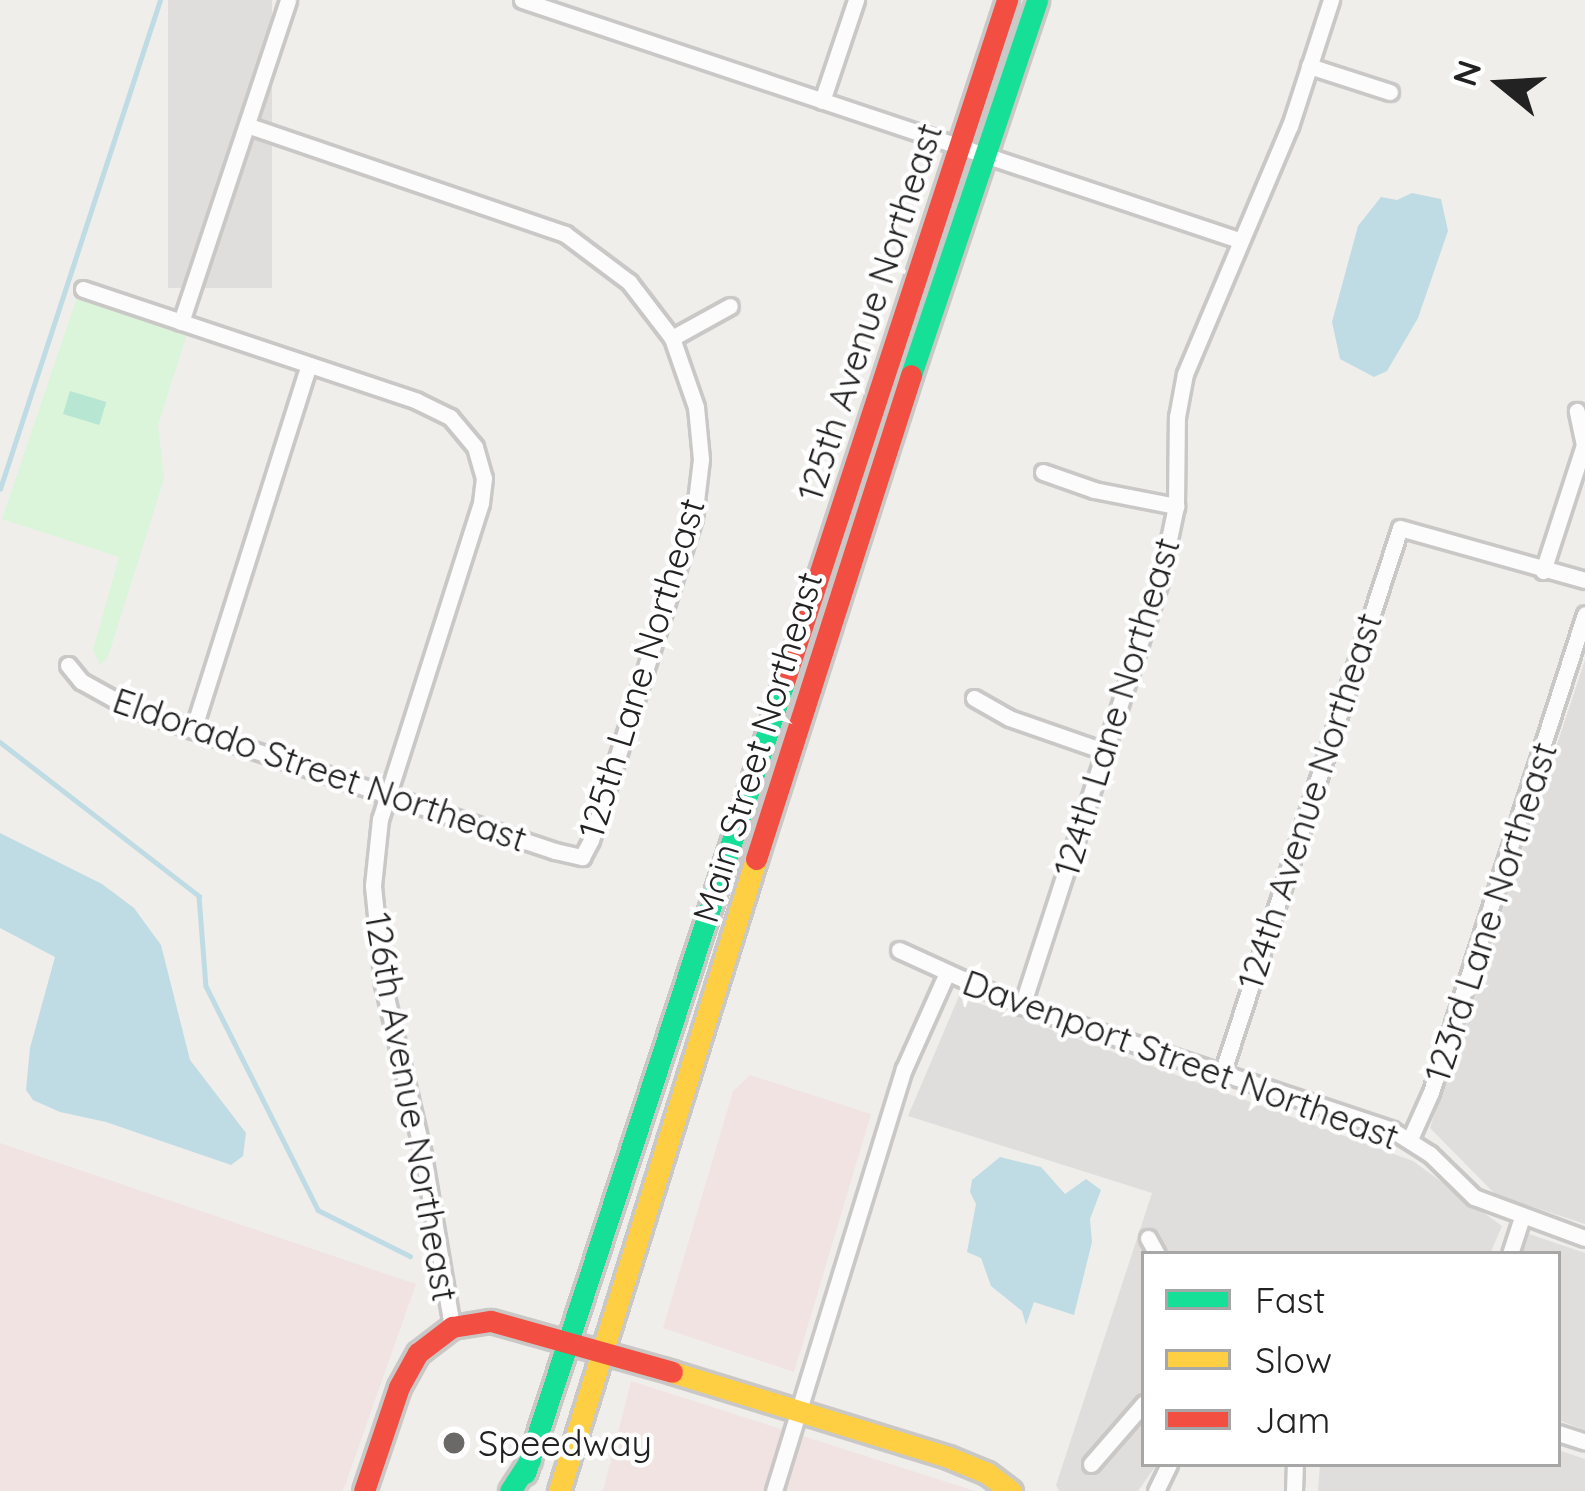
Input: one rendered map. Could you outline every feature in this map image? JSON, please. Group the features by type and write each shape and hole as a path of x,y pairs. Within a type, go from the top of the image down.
{"main road":[{"name":"125th Avenue Northeast","path":"566,1339 641,1125 1007,0"},
{"name":"Main Street Northeast","path":"559,1491 837,598 1036,0"},
{"path":"364,1491 407,1370 425,1345 470,1321 502,1321 800,1408 948,1457 987,1473 1011,1491"},
{"path":"520,1491 566,1339"},
{"path":"510,1491 530,1460"}],"street":[{"path":"181,322 288,0"},
{"path":"522,0 1239,240"},
{"path":"822,101 856,0"},
{"name":"124th Lane Northeast","path":"1022,1006 1160,582 1176,506 1177,417 1185,374 1259,202 1331,0"},
{"path":"1309,66 1390,92"},
{"name":"125th Lane Northeast","path":"247,125 565,234 629,282 672,338 696,407 701,460 694,518 582,857"},
{"name":"126th Avenue Northeast","path":"83,289 450,417 475,447 484,478 482,503 388,795 375,852 378,947 423,1154 452,1327"},
{"path":"672,338 730,305"},
{"path":"193,730 309,365"},
{"path":"1576,411 1584,445 1543,571 1585,580"},
{"path":"1043,472 1094,490 1176,506"},
{"name":"124th Avenue Northeast","path":"1222,1075 1400,528 1543,571"},
{"name":"123rd Lane Northeast","path":"1410,1139 1431,1092 1506,867 1585,614"},
{"name":"Eldorado Street Northeast","path":"68,665 81,681 126,706 582,857"},
{"path":"974,698 1009,718 1104,751"},
{"name":"Davenport Street Northeast","path":"899,950 1022,1006 1410,1139 1474,1197 1585,1238"},
{"path":"774,1491 904,1070 946,975"},
{"path":"1511,1251 1522,1216"},
{"path":"1148,1238 1155,1251"},
{"path":"1090,1464 1141,1406"}],"shaded area":[{"path":"168,0 272,0 272,288 168,288"},
{"path":"1585,660 1585,1224 1496,1195 1430,1128"},
{"path":"959,996 1413,1161 1502,1226 1491,1251 1141,1251 1141,1467 1155,1467 1138,1491 1059,1491 1056,1485 1152,1193 908,1116"},
{"path":"750,1075 871,1114 794,1372 663,1328 733,1091"},
{"path":"0,1143 416,1284 343,1491 0,1491"},
{"path":"1529,1234 1585,1253 1585,1430 1561,1421 1561,1251 1523,1251"},
{"path":"631,1381 975,1491 603,1491"},
{"path":"1561,1451 1585,1459 1585,1491 1318,1491 1320,1467 1561,1467"}],"green space":[{"path":"77,297 187,334 158,425 164,479 108,657 100,665 93,650 119,557 2,519"},
{"path":"70,391 106,402 99,425 63,414"}],"water":[{"path":"1412,193 1441,199 1448,231 1418,318 1387,371 1374,377 1340,359 1332,322 1358,226 1381,197 1397,200"},
{"path":"0,833 102,884 134,908 161,945 190,1060 246,1133 243,1156 231,1165 106,1122 60,1112 33,1100 26,1090 30,1048 55,957 0,928"},
{"path":"1000,1157 1041,1167 1065,1194 1086,1179 1101,1190 1090,1219 1092,1242 1074,1315 1034,1302 1026,1325 1022,1311 991,1286 981,1258 967,1252 976,1204 970,1192 972,1180"}],"waterway":[{"path":"0,489 160,0"},
{"path":"0,742 199,896 206,986 318,1210 410,1256"}],"traffic: fast":[{"path":"911,375 1037,0"},
{"path":"525,1473 784,682"},
{"path":"510,1491 530,1460"}],"traffic: slow":[{"path":"559,1491 756,859"},
{"path":"672,1372 948,1457 987,1473 1011,1491"}],"traffic: jam":[{"path":"784,682 1007,0"},
{"path":"756,859 911,375"},
{"path":"364,1491 399,1387 418,1353 452,1327 491,1321 672,1372"}],"place":[{"name":"Speedway","path":"454,1443"}]}
